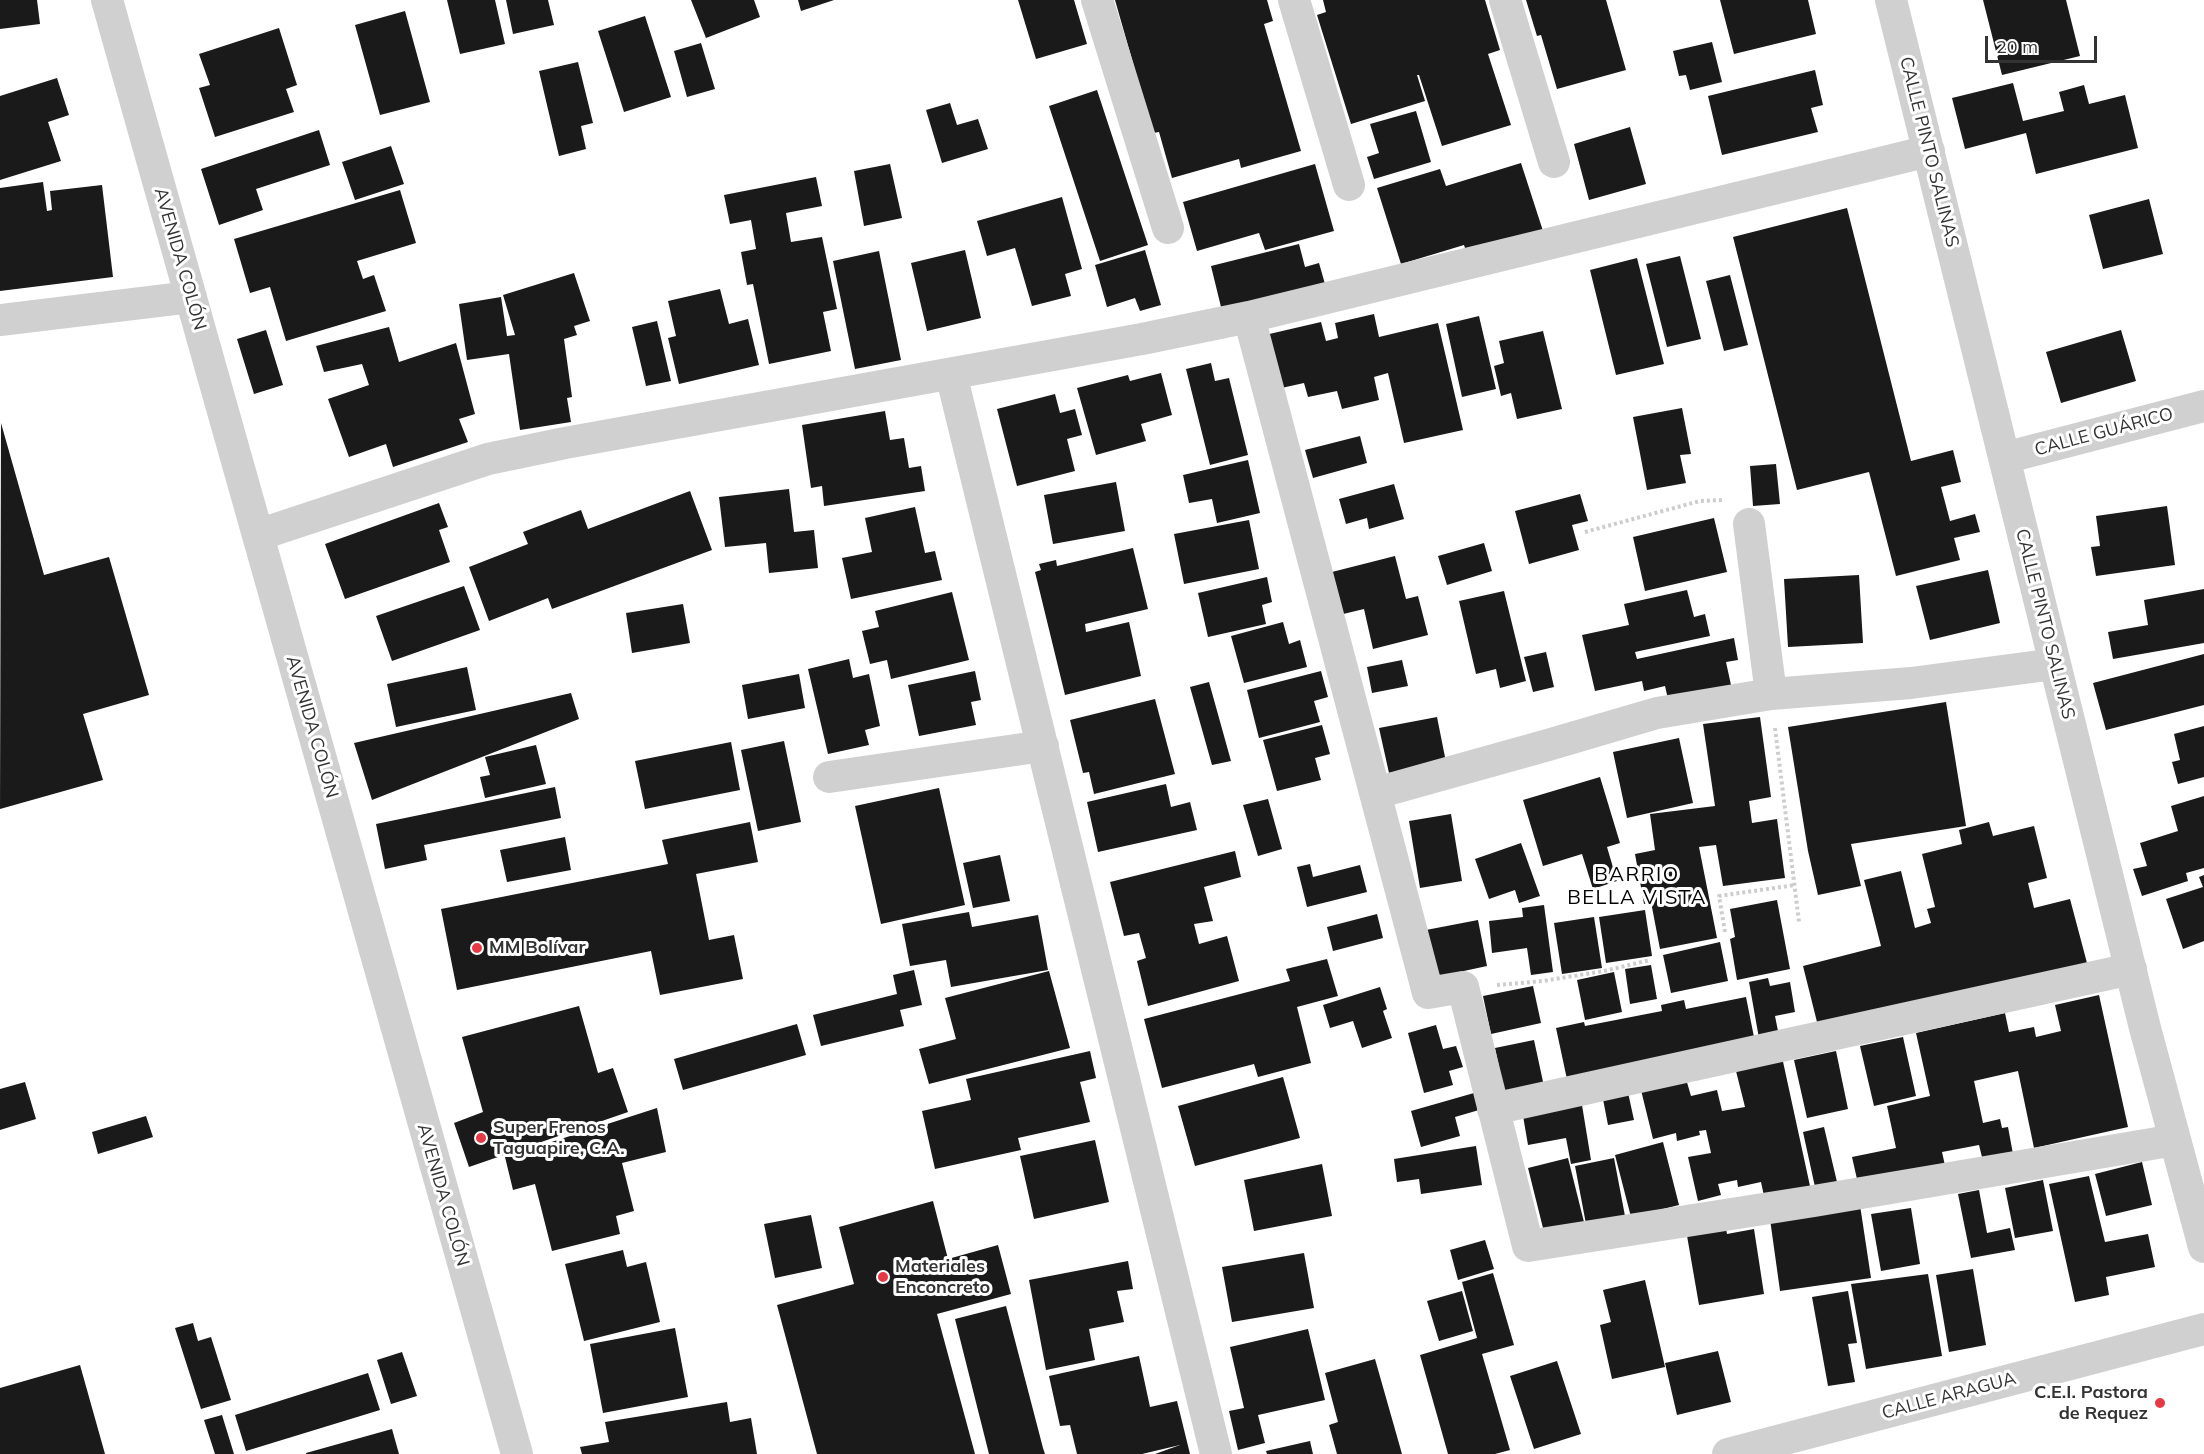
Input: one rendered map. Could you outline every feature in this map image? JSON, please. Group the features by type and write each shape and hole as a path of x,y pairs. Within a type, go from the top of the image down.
{"street":[{"path":"1097,0 1168,228"},
{"path":"1294,0 1349,185"},
{"path":"1505,0 1554,162"},
{"name":"CALLE PINTO SALINAS","path":"1891,0 2131,969 2204,1247"},
{"name":"AVENIDA COLÓN","path":"117,3 191,297 517,1454"},
{"path":"258,535 488,459 1249,317 1929,151"},
{"path":"0,320 191,297"},
{"path":"1249,317 1428,993 1463,987 1528,1246 1825,1200 2175,1140"},
{"path":"951,374 1216,1454"},
{"name":"CALLE GUÁRICO","path":"2004,458 2204,406"},
{"path":"1749,524 1771,694"},
{"path":"1376,793 1657,713 1771,694 1911,683 2055,664"},
{"path":"829,777 1043,746"},
{"path":"1493,1109 2131,969"},
{"name":"CALLE ARAGUA","path":"1728,1454 2204,1329"}],"path":[{"path":"1585,531 1700,501 1724,500 1745,512 1749,524"},
{"path":"1771,694 1799,922"},
{"path":"1725,932 1719,896 1795,885"},
{"path":"1463,987 1543,981 1604,971 1650,960"}],"building":[{"path":"0,0 37,0 40,24 0,29"},
{"path":"447,0 495,0 505,44 460,54"},
{"path":"506,0 548,0 554,25 513,34"},
{"path":"691,0 754,0 760,17 706,38"},
{"path":"798,0 834,0 801,11"},
{"path":"1018,0 1074,0 1087,44 1036,59"},
{"path":"1115,0 1267,0 1273,21 1264,24 1301,151 1241,168 1239,159 1172,178 1159,132 1153,133"},
{"path":"1323,0 1485,0 1500,50 1488,54 1511,125 1442,146 1419,75 1417,75 1425,101 1351,124 1317,15 1326,12"},
{"path":"1526,0 1606,0 1626,70 1557,89 1541,35 1537,36"},
{"path":"1720,0 1808,0 1816,34 1734,54"},
{"path":"1983,0 2066,0 2080,56 2002,75"},
{"path":"405,11 430,102 380,115 355,25"},
{"path":"645,16 671,97 624,112 598,31"},
{"path":"279,28 297,85 286,89 294,112 215,137 199,88 210,85 199,54"},
{"path":"1712,42 1722,82 1690,90 1686,75 1679,76 1673,51"},
{"path":"701,43 715,89 687,97 674,51"},
{"path":"578,62 593,123 581,126 586,149 559,156 539,71"},
{"path":"1815,70 1823,105 1811,108 1818,132 1722,155 1708,96"},
{"path":"57,78 69,115 48,122 61,161 0,180 0,96"},
{"path":"2013,83 2023,121 2064,111 2059,92 2084,85 2089,104 2125,95 2138,148 2036,174 2026,133 1965,149 1952,98"},
{"path":"1097,90 1148,245 1100,261 1049,106"},
{"path":"950,103 957,125 978,119 988,149 942,163 926,110"},
{"path":"1416,111 1431,162 1374,179 1367,157 1379,153 1370,124"},
{"path":"1630,127 1646,184 1589,200 1574,144"},
{"path":"319,130 330,165 256,189 263,210 219,225 201,169"},
{"path":"391,146 404,184 355,200 342,162"},
{"path":"1521,163 1543,231 1467,254 1464,245 1401,264 1377,188 1440,169 1446,186"},
{"path":"890,164 902,218 864,226 854,171"},
{"path":"1315,164 1334,231 1265,250 1259,233 1197,251 1183,202"},
{"path":"816,177 822,206 786,213 791,242 822,237 837,309 823,312 831,351 769,364 753,284 747,285 741,252 756,249 751,220 730,224 724,195"},
{"path":"43,182 47,211 52,210 50,191 102,185 113,277 0,291 0,188"},
{"path":"400,190 416,243 357,261 363,279 374,275 386,311 286,341 270,287 250,293 234,239"},
{"path":"1062,197 1082,269 1065,274 1071,296 1032,306 1015,248 987,256 977,221"},
{"path":"2149,199 2163,254 2103,269 2089,215"},
{"path":"1847,208 1911,461 1953,450 1961,482 1941,487 1950,521 1975,514 1980,532 1954,538 1960,560 1896,576 1869,472 1797,490 1733,237"},
{"path":"1299,244 1305,267 1319,263 1325,284 1222,311 1211,266"},
{"path":"965,250 981,318 927,331 911,263"},
{"path":"1145,250 1161,305 1140,311 1135,298 1107,307 1095,265"},
{"path":"879,251 901,360 855,369 833,261"},
{"path":"1680,256 1701,339 1667,347 1646,264"},
{"path":"1637,258 1664,364 1616,375 1590,270"},
{"path":"574,273 590,321 574,326 577,335 564,339 572,397 567,398 571,422 520,430 509,354 467,360 459,304 501,297 507,336 515,335 503,295"},
{"path":"1730,275 1748,345 1724,351 1706,281"},
{"path":"720,289 729,324 748,319 759,365 679,384 668,338 676,336 668,301"},
{"path":"1374,314 1379,337 1438,323 1463,430 1404,443 1388,373 1374,377 1379,400 1342,409 1337,391 1308,397 1304,383 1277,389 1265,335 1321,322 1326,341 1338,338 1335,323"},
{"path":"1479,316 1496,389 1462,397 1446,324"},
{"path":"657,321 671,381 646,386 632,327"},
{"path":"389,327 399,362 456,343 475,414 459,419 468,442 393,467 386,444 349,457 328,399 369,385 362,364 324,372 316,346"},
{"path":"266,330 283,385 254,394 237,339"},
{"path":"2121,330 2136,381 2061,403 2046,352"},
{"path":"1543,331 1562,409 1517,419 1511,393 1501,396 1494,366 1504,363 1499,341"},
{"path":"1211,363 1215,381 1229,378 1248,455 1210,465 1186,369"},
{"path":"1161,373 1172,415 1141,424 1146,441 1096,455 1077,388 1128,375 1130,381"},
{"path":"1055,394 1060,413 1075,409 1082,435 1067,439 1075,471 1017,486 997,409"},
{"path":"1682,408 1691,454 1680,455 1686,483 1647,490 1633,417"},
{"path":"885,411 890,440 904,438 909,468 921,466 925,491 824,506 822,486 811,488 802,425"},
{"path":"1,423 44,575 109,557 149,695 83,714 103,780 0,809"},
{"path":"1360,436 1367,463 1313,478 1305,450"},
{"path":"1248,460 1260,513 1217,523 1212,499 1189,503 1183,475"},
{"path":"1776,464 1780,504 1753,506 1750,466"},
{"path":"1116,482 1125,531 1053,544 1044,495"},
{"path":"1394,484 1404,519 1369,529 1367,518 1346,524 1339,499"},
{"path":"789,489 794,532 814,530 818,568 769,573 766,543 725,547 719,497"},
{"path":"690,491 712,550 552,609 548,598 489,621 469,567 528,544 523,532 581,510 588,529"},
{"path":"1580,494 1588,521 1572,525 1579,550 1529,564 1515,511"},
{"path":"439,503 448,527 439,530 450,562 345,599 325,544"},
{"path":"2167,506 2175,565 2096,576 2091,547 2100,546 2096,516"},
{"path":"915,507 925,553 935,551 942,580 851,599 842,558 872,552 865,518"},
{"path":"1714,518 1727,572 1645,591 1633,537"},
{"path":"1249,520 1259,569 1184,584 1174,534"},
{"path":"1484,543 1492,571 1447,585 1438,556"},
{"path":"1133,548 1148,609 1085,624 1086,632 1129,622 1141,676 1065,695 1035,572 1041,570 1039,564 1056,560 1057,566"},
{"path":"1395,556 1406,599 1418,596 1428,635 1373,649 1364,609 1339,615 1328,573"},
{"path":"1988,570 2000,623 1930,640 1916,586"},
{"path":"1859,575 1863,643 1788,647 1784,579"},
{"path":"1267,577 1272,602 1262,605 1266,624 1208,637 1198,593"},
{"path":"464,586 480,630 392,661 376,616"},
{"path":"2204,589 2204,643 2113,659 2108,632 2148,625 2144,600"},
{"path":"1687,590 1694,617 1705,614 1710,636 1635,652 1637,659 1734,638 1738,660 1726,662 1731,685 1668,699 1665,686 1644,691 1642,681 1595,691 1582,635 1629,625 1624,604"},
{"path":"1504,591 1526,681 1500,688 1496,669 1476,674 1459,601"},
{"path":"952,592 969,660 891,679 887,660 870,664 862,631 879,627 875,611"},
{"path":"683,604 690,643 632,653 626,613"},
{"path":"1283,622 1289,644 1300,640 1307,667 1244,683 1231,636"},
{"path":"1546,652 1554,687 1533,692 1524,657"},
{"path":"2204,654 2204,705 2106,730 2093,683"},
{"path":"849,659 853,678 869,674 880,726 865,730 869,745 828,754 808,669"},
{"path":"1402,660 1408,686 1372,693 1367,667"},
{"path":"467,667 476,710 396,727 387,684"},
{"path":"975,671 981,700 971,702 976,725 919,736 908,685"},
{"path":"1321,671 1328,697 1314,701 1320,722 1259,738 1247,690"},
{"path":"799,674 805,708 748,719 742,685"},
{"path":"1209,682 1231,761 1212,765 1190,687"},
{"path":"571,693 579,719 372,800 354,743"},
{"path":"1155,699 1175,774 1094,794 1089,772 1083,773 1070,720"},
{"path":"1946,702 1966,826 1851,844 1861,886 1818,895 1808,851 1788,727"},
{"path":"1437,717 1446,762 1389,773 1379,728"},
{"path":"1760,717 1771,797 1749,801 1752,823 1777,819 1785,878 1723,886 1716,845 1699,847 1717,938 1660,949 1651,902 1644,904 1635,854 1655,850 1650,814 1715,806 1703,724"},
{"path":"1322,725 1330,754 1315,758 1321,780 1277,791 1263,740"},
{"path":"2204,726 2204,777 2178,784 2172,762 2180,760 2174,734"},
{"path":"1679,738 1693,803 1627,818 1613,752"},
{"path":"784,741 801,822 758,831 741,750"},
{"path":"731,742 740,790 645,809 635,761"},
{"path":"536,745 546,784 485,798 480,777 490,775 485,757"},
{"path":"1600,777 1620,843 1607,847 1617,881 1593,889 1582,854 1543,866 1523,800"},
{"path":"1166,784 1171,807 1190,802 1197,830 1098,852 1087,802"},
{"path":"555,787 561,818 424,845 427,860 385,869 376,824"},
{"path":"939,788 965,905 881,924 855,806"},
{"path":"2204,796 2204,868 2186,873 2188,881 2142,896 2133,869 2147,866 2140,843 2178,831 2171,806"},
{"path":"1268,799 1282,849 1258,856 1243,805"},
{"path":"1451,814 1462,881 1420,888 1409,821"},
{"path":"750,822 758,862 696,874 709,940 734,935 743,979 660,995 651,951 457,990 441,909 668,864 662,840"},
{"path":"1989,822 1993,836 2034,826 2047,878 2028,883 2034,908 2070,899 2087,963 1819,1030 1803,966 1881,946 1864,880 1901,871 1915,928 1931,923 1927,909 1935,907 1922,854 1962,844 1959,830"},
{"path":"565,837 571,870 507,882 500,850"},
{"path":"1521,843 1540,896 1519,903 1515,890 1489,899 1475,859"},
{"path":"1235,851 1241,877 1204,887 1213,921 1194,924 1199,944 1227,936 1239,981 1148,1006 1137,961 1146,958 1139,933 1124,936 1110,882"},
{"path":"1000,855 1010,901 973,908 963,863"},
{"path":"1310,864 1313,877 1360,865 1367,892 1307,907 1297,867"},
{"path":"2204,875 2204,941 2183,949 2166,899 2203,887 2199,877"},
{"path":"1777,900 1790,969 1737,980 1730,939 1735,937 1730,909"},
{"path":"1544,905 1553,972 1531,975 1527,948 1492,953 1489,921 1523,917 1522,908"},
{"path":"1645,910 1652,956 1606,963 1599,917"},
{"path":"969,912 972,927 1038,915 1048,970 951,987 946,960 910,966 902,924"},
{"path":"1377,914 1383,938 1333,951 1327,927"},
{"path":"1594,917 1602,968 1562,974 1554,923"},
{"path":"1478,920 1487,966 1436,977 1426,930"},
{"path":"1720,942 1728,981 1671,993 1663,955"},
{"path":"1327,959 1338,996 1297,1007 1311,1063 1258,1077 1254,1064 1162,1088 1144,1019 1290,981 1286,969"},
{"path":"1651,965 1657,999 1630,1004 1625,969"},
{"path":"914,970 922,1005 900,1010 904,1026 821,1046 813,1015 897,994 893,975"},
{"path":"1049,971 1070,1048 929,1084 919,1049 956,1039 945,998"},
{"path":"1614,972 1622,1012 1585,1020 1577,980"},
{"path":"1768,978 1770,986 1790,982 1795,1012 1775,1016 1780,1041 1760,1044 1749,982"},
{"path":"1533,986 1541,1023 1491,1034 1483,996"},
{"path":"1380,987 1387,1009 1383,1011 1392,1038 1362,1048 1353,1021 1330,1028 1323,1005"},
{"path":"2099,995 2128,1127 2034,1148 2018,1071 1974,1081 1983,1123 2000,1119 2002,1128 2008,1127 2013,1154 1983,1161 1979,1145 1942,1152 1946,1170 1859,1188 1852,1157 1896,1148 1887,1106 1930,1096 1916,1033 2005,1013 2009,1032 2034,1027 2036,1037 2061,1031 2055,1005"},
{"path":"1746,997 1754,1037 1568,1084 1556,1028 1584,1022 1585,1026 1662,1011 1661,1005 1684,1000 1686,1009"},
{"path":"579,1006 598,1073 613,1068 628,1112 469,1167 454,1123 483,1112 462,1037"},
{"path":"797,1024 806,1055 683,1090 674,1059"},
{"path":"1436,1025 1443,1049 1456,1046 1463,1067 1449,1071 1453,1085 1424,1093 1408,1033"},
{"path":"1903,1037 1916,1096 1874,1106 1860,1046"},
{"path":"1534,1040 1545,1091 1506,1099 1495,1048"},
{"path":"1090,1051 1096,1078 1080,1082 1090,1122 1018,1138 1021,1150 935,1169 922,1111 971,1100 966,1079"},
{"path":"1836,1051 1848,1109 1807,1118 1794,1060"},
{"path":"1782,1057 1810,1186 1764,1196 1761,1182 1738,1187 1737,1180 1718,1184 1721,1195 1698,1201 1688,1157 1711,1153 1706,1130 1699,1131 1700,1135 1677,1141 1676,1133 1653,1139 1641,1090 1686,1079 1691,1096 1717,1090 1722,1111 1745,1107 1735,1067"},
{"path":"1283,1077 1300,1138 1195,1166 1178,1106"},
{"path":"25,1082 36,1119 0,1130 0,1089"},
{"path":"1627,1088 1634,1120 1608,1125 1602,1094"},
{"path":"1474,1093 1479,1110 1455,1117 1460,1136 1421,1147 1411,1111"},
{"path":"1581,1099 1591,1160 1571,1164 1566,1138 1528,1145 1522,1110"},
{"path":"657,1108 666,1152 622,1163 634,1211 616,1216 620,1234 552,1251 535,1184 513,1190 505,1157"},
{"path":"146,1116 153,1137 98,1154 92,1132"},
{"path":"1824,1127 1837,1182 1815,1187 1803,1132"},
{"path":"1095,1140 1109,1202 1034,1219 1020,1156"},
{"path":"1663,1142 1679,1205 1631,1217 1615,1155"},
{"path":"1476,1146 1482,1185 1421,1194 1419,1179 1397,1182 1394,1159"},
{"path":"1568,1158 1584,1222 1544,1232 1528,1168"},
{"path":"1614,1158 1625,1216 1586,1224 1575,1166"},
{"path":"2142,1162 2152,1205 2106,1216 2095,1174"},
{"path":"1322,1164 1332,1216 1254,1231 1244,1180"},
{"path":"2089,1176 2105,1242 2148,1234 2155,1267 2106,1277 2109,1295 2075,1302 2049,1184"},
{"path":"2043,1180 2053,1231 2015,1238 2005,1188"},
{"path":"1979,1190 1987,1233 2010,1228 2015,1250 1971,1258 1958,1194"},
{"path":"933,1201 948,1259 998,1245 1011,1294 937,1314 975,1454 817,1454 777,1305 854,1284 839,1227"},
{"path":"1860,1205 1871,1278 1780,1291 1770,1219"},
{"path":"1911,1208 1920,1264 1881,1271 1871,1214"},
{"path":"811,1215 822,1268 775,1278 764,1224"},
{"path":"1725,1223 1727,1234 1754,1229 1764,1294 1699,1305 1686,1230"},
{"path":"1485,1240 1494,1269 1458,1280 1450,1250"},
{"path":"623,1250 627,1267 646,1262 660,1322 584,1341 565,1264"},
{"path":"1304,1253 1314,1308 1232,1322 1222,1267"},
{"path":"1128,1261 1133,1289 1117,1291 1124,1322 1089,1329 1095,1360 1046,1370 1029,1280"},
{"path":"1973,1269 1986,1345 1949,1352 1936,1275"},
{"path":"1493,1273 1514,1345 1482,1354 1510,1450 1495,1454 1448,1454 1420,1355 1477,1338 1462,1282"},
{"path":"1928,1274 1942,1356 1866,1369 1851,1284"},
{"path":"1645,1280 1665,1367 1612,1379 1600,1325 1611,1322 1603,1290"},
{"path":"1462,1291 1473,1331 1439,1341 1427,1301"},
{"path":"1848,1291 1857,1343 1848,1344 1855,1382 1828,1386 1812,1297"},
{"path":"1006,1306 1045,1454 989,1454 955,1319"},
{"path":"193,1323 198,1341 211,1337 231,1400 201,1409 175,1328"},
{"path":"675,1328 688,1397 603,1413 590,1344"},
{"path":"1308,1329 1325,1400 1258,1415 1265,1443 1238,1450 1229,1411 1244,1408 1230,1347"},
{"path":"1718,1351 1731,1402 1677,1415 1665,1363"},
{"path":"402,1352 417,1396 391,1404 377,1360"},
{"path":"1139,1356 1150,1407 1177,1401 1190,1454 1155,1454 1180,1445 1142,1454 1077,1454 1070,1425 1060,1426 1049,1376"},
{"path":"1375,1359 1402,1454 1337,1454 1329,1425 1338,1422 1325,1373"},
{"path":"1557,1361 1581,1434 1534,1449 1510,1376"},
{"path":"80,1365 105,1454 0,1454 0,1388"},
{"path":"368,1373 380,1410 246,1451 235,1415"},
{"path":"727,1402 730,1422 751,1418 757,1454 582,1454 580,1447 609,1442 605,1422"},
{"path":"222,1415 234,1454 215,1454 204,1420"},
{"path":"392,1429 399,1454 306,1454 306,1453"},
{"path":"1310,1441 1313,1454 1267,1454 1266,1451"}],"place":[{"name":"MM Bolívar","path":"477,948"},
{"name":"Super Frenos Taguapire, C.A.","path":"481,1138"},
{"name":"Materiales Enconcreto","path":"883,1277"},
{"name":"C.E.I. Pastora de Requez","path":"2160,1403"}],"district":[{"name":"BARRIO BELLA VISTA","path":"1637,886"}]}
